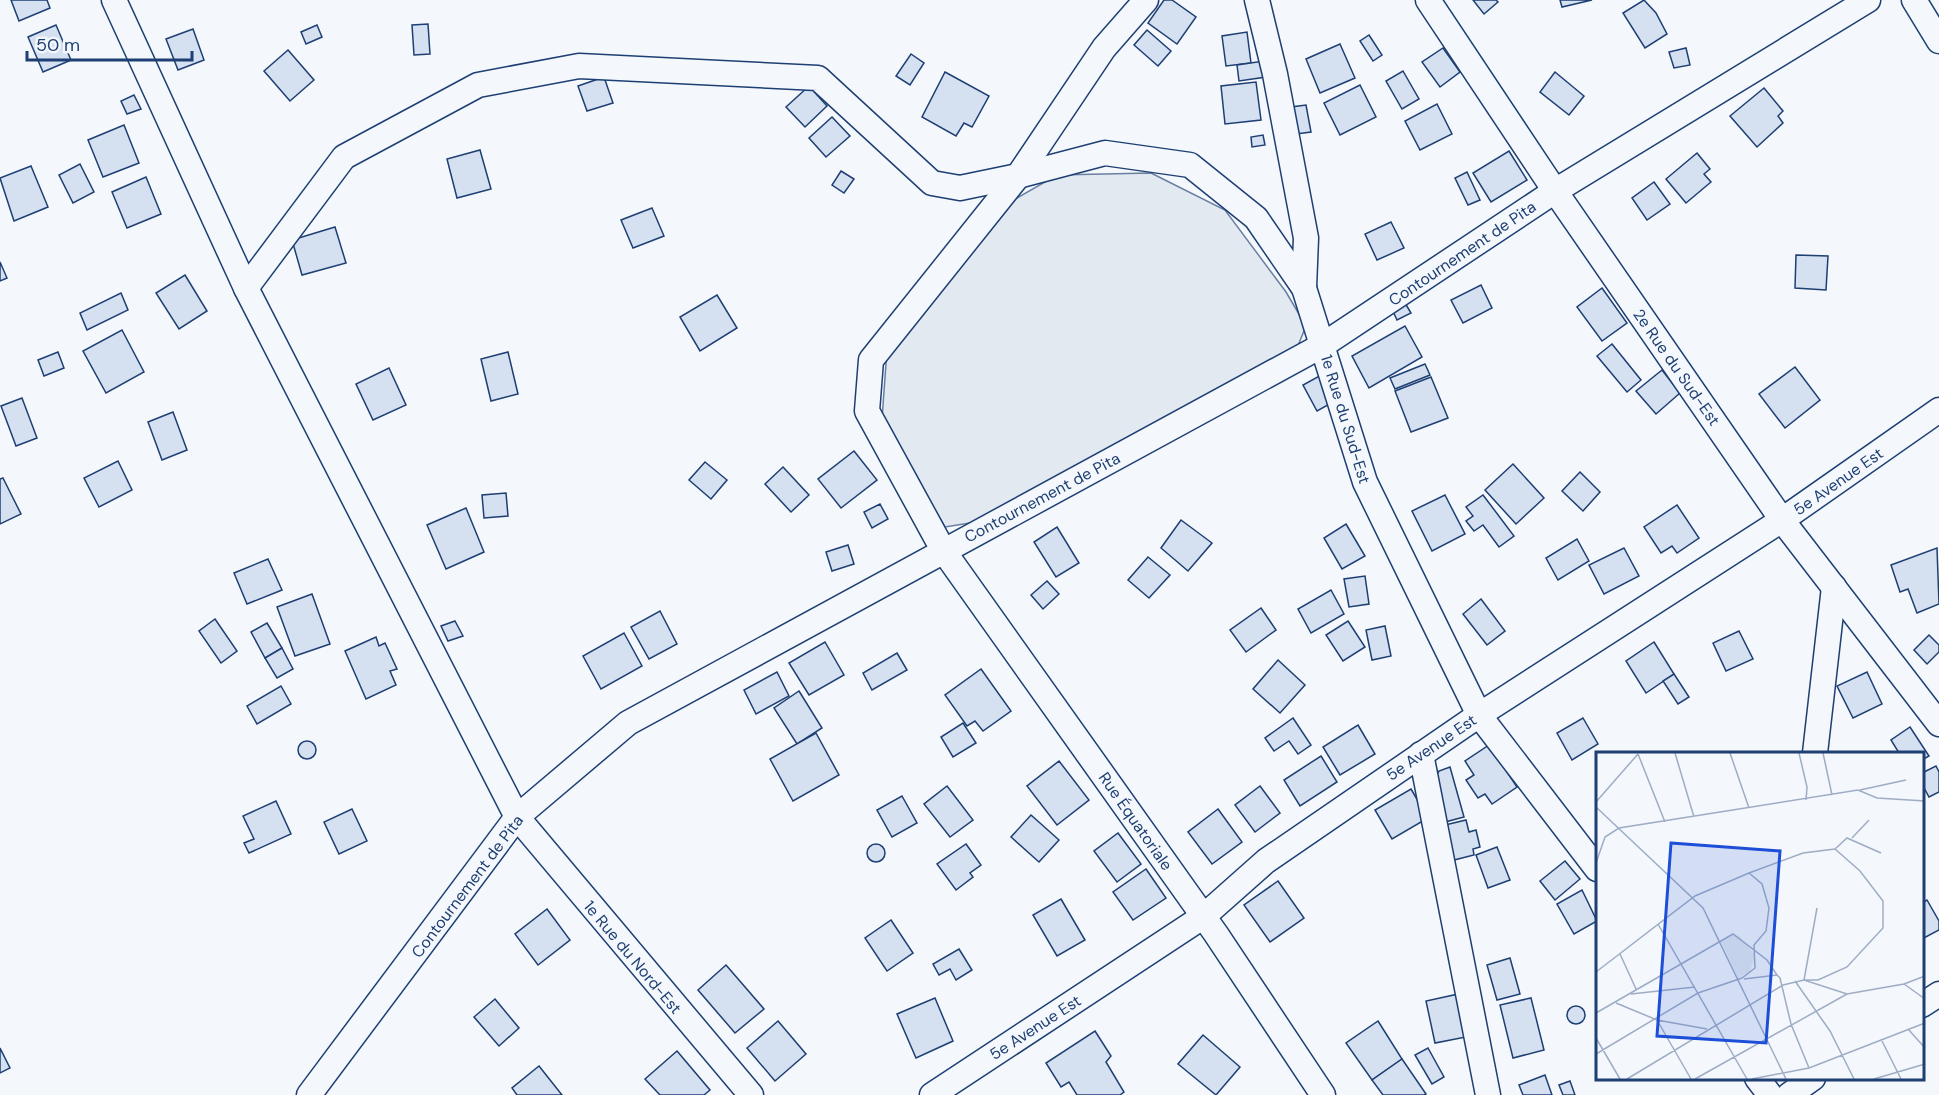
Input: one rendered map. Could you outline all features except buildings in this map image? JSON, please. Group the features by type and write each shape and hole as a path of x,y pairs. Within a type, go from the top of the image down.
{"street":[{"name":"1e Rue du Nord-Est","path":"114,0 246,288 517,817 751,1095"},
{"name":"Rue Équatoriale","path":"1146,0 1104,48 1018,176 871,360 867,411 943,550 1204,916 1323,1095"},
{"path":"1257,0 1275,74 1306,238 1304,288"},
{"name":"2e Rue du Sud-Est","path":"1428,0 1555,191 1782,520 1939,724"},
{"name":"Contournement de Pita","path":"309,1095 517,817 628,723 1323,345 1555,191 1868,0"},
{"path":"1914,0 1939,41"},
{"name":"1e Rue du Sud-Est","path":"246,288 344,157 478,85 579,66 818,78 932,183 960,188 1018,176 1105,153 1190,165 1256,218 1304,288 1365,482 1479,715 1596,868"},
{"name":"5e Avenue Est","path":"932,1095 1204,916 1266,861 1421,754 1782,520 1939,410"},
{"path":"1815,752 1833,587"},
{"path":"1421,754 1488,1095"},
{"path":"1924,1004 1939,993"},
{"path":"1759,1080 1770,1095"},
{"path":"1777,1095 1779,1080"},
{"path":"1789,1095 1810,1080"}],"shaded area":[{"path":"1151,173 1225,210 1286,292 1306,326 1297,348 976,522 945,527 882,419 887,350 1003,206 1057,175"}]}
